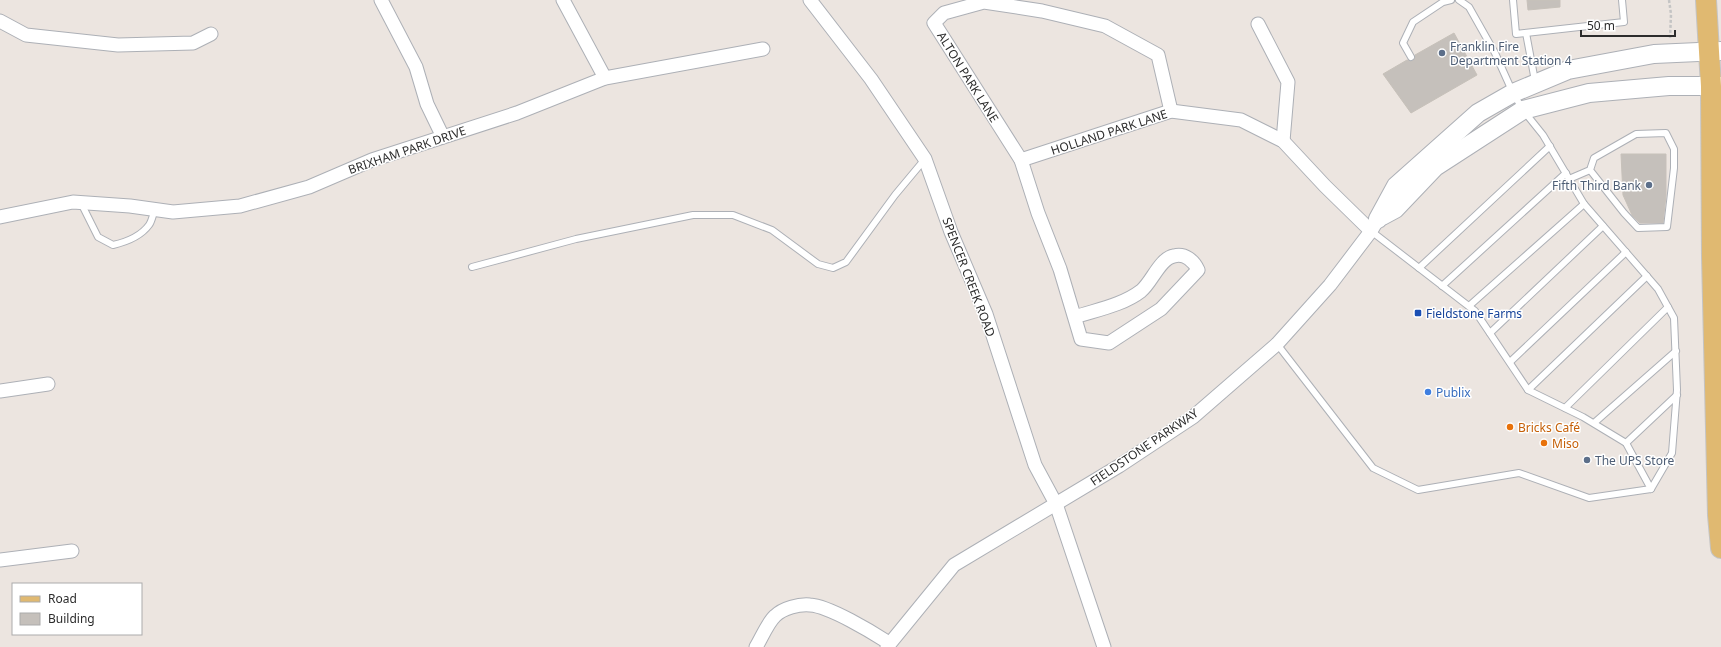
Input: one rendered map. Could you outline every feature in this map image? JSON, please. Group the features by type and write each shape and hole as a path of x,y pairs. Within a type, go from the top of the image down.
{"main road":[{"path":"1706,0 1715,51 1716,86 1712,257 1718,515 1721,548"}],"street":[{"path":"381,0 416,67 428,104 444,137"},
{"path":"563,0 605,78"},
{"name":"SPENCER CREEK ROAD","path":"810,0 871,79 925,159 951,232 986,314 1035,465 1056,504 1104,647"},
{"name":"ALTON PARK LANE","path":"1075,317 1133,296 1148,284 1166,259 1174,255 1184,256 1194,262 1198,270 1161,309 1109,343 1082,339 1075,317 1060,269 1038,213 1021,160 934,23 944,13 984,2 1042,11 1104,26 1158,55 1171,111"},
{"path":"0,21 26,35 118,45 193,43 211,34"},
{"path":"1258,24 1288,82 1283,141"},
{"name":"BRIXHAM PARK DRIVE","path":"0,217 73,202 130,206 172,212 240,206 309,187 372,160 517,113 605,78 763,49"},
{"name":"FIELDSTONE PARKWAY","path":"888,645 954,565 1120,466 1193,417 1277,344 1330,285 1375,225 1396,186 1473,117 1513,92 1568,70 1646,55 1715,51"},
{"name":"FIELDSTONE PARKWAY","path":"1375,225 1395,209 1435,167 1523,110 1589,93 1669,86 1716,86"},
{"name":"HOLLAND PARK LANE","path":"1021,160 1171,111 1241,120 1283,141 1325,186 1375,225"},
{"path":"0,391 48,384"},
{"path":"0,560 72,551"},
{"path":"756,647 775,616 794,606 810,605 827,610 866,628 888,645"}],"lane":[{"path":"1411,57 1403,43 1413,22 1443,2 1451,0"},
{"path":"1459,0 1469,7 1495,53 1523,110 1543,135 1584,204 1658,289 1674,318 1677,395 1672,453 1650,489"},
{"path":"1513,0 1516,34 1624,22 1622,0"},
{"path":"1526,33 1536,83"},
{"path":"1666,133 1674,149 1674,168 1667,227 1638,228 1624,213 1590,170 1594,158 1636,134 1666,133"},
{"path":"1419,268 1550,146"},
{"path":"472,267 576,239 693,215 733,215 772,230 818,264 833,268 846,262 895,195 925,159"},
{"path":"1442,286 1567,176 1590,170"},
{"path":"81,203 98,238 113,246 127,241 139,234 149,224 155,209"},
{"path":"1469,306 1584,204"},
{"path":"1375,225 1419,268 1476,311 1528,390 1565,408 1626,443 1650,489"},
{"path":"1490,333 1603,226"},
{"path":"1510,362 1626,252"},
{"path":"1528,390 1647,276"},
{"path":"1565,408 1668,306"},
{"path":"1277,344 1373,468 1418,490 1519,473 1589,498 1650,489"},
{"path":"1594,424 1676,351"},
{"path":"1626,443 1677,395"}],"path":[{"path":"1669,0 1672,14 1670,40"}],"building":[{"path":"1527,0 1560,0 1560,7 1528,10"},
{"name":"Franklin Fire Department Station 4","path":"1454,33 1477,75 1411,113 1383,74 1407,60 1413,61 1415,59 1415,55"},
{"path":"1621,154 1666,154 1666,195 1663,223 1640,223 1632,215 1623,195"}],"place":[{"name":"Franklin Fire Department Station 4","path":"1442,53"},
{"name":"Fifth Third Bank","path":"1649,185"},
{"name":"Fieldstone Farms","path":"1418,313"},
{"name":"Publix","path":"1428,392"},
{"name":"Bricks Café","path":"1510,427"},
{"name":"Miso","path":"1544,443"},
{"name":"The UPS Store","path":"1587,460"}]}
